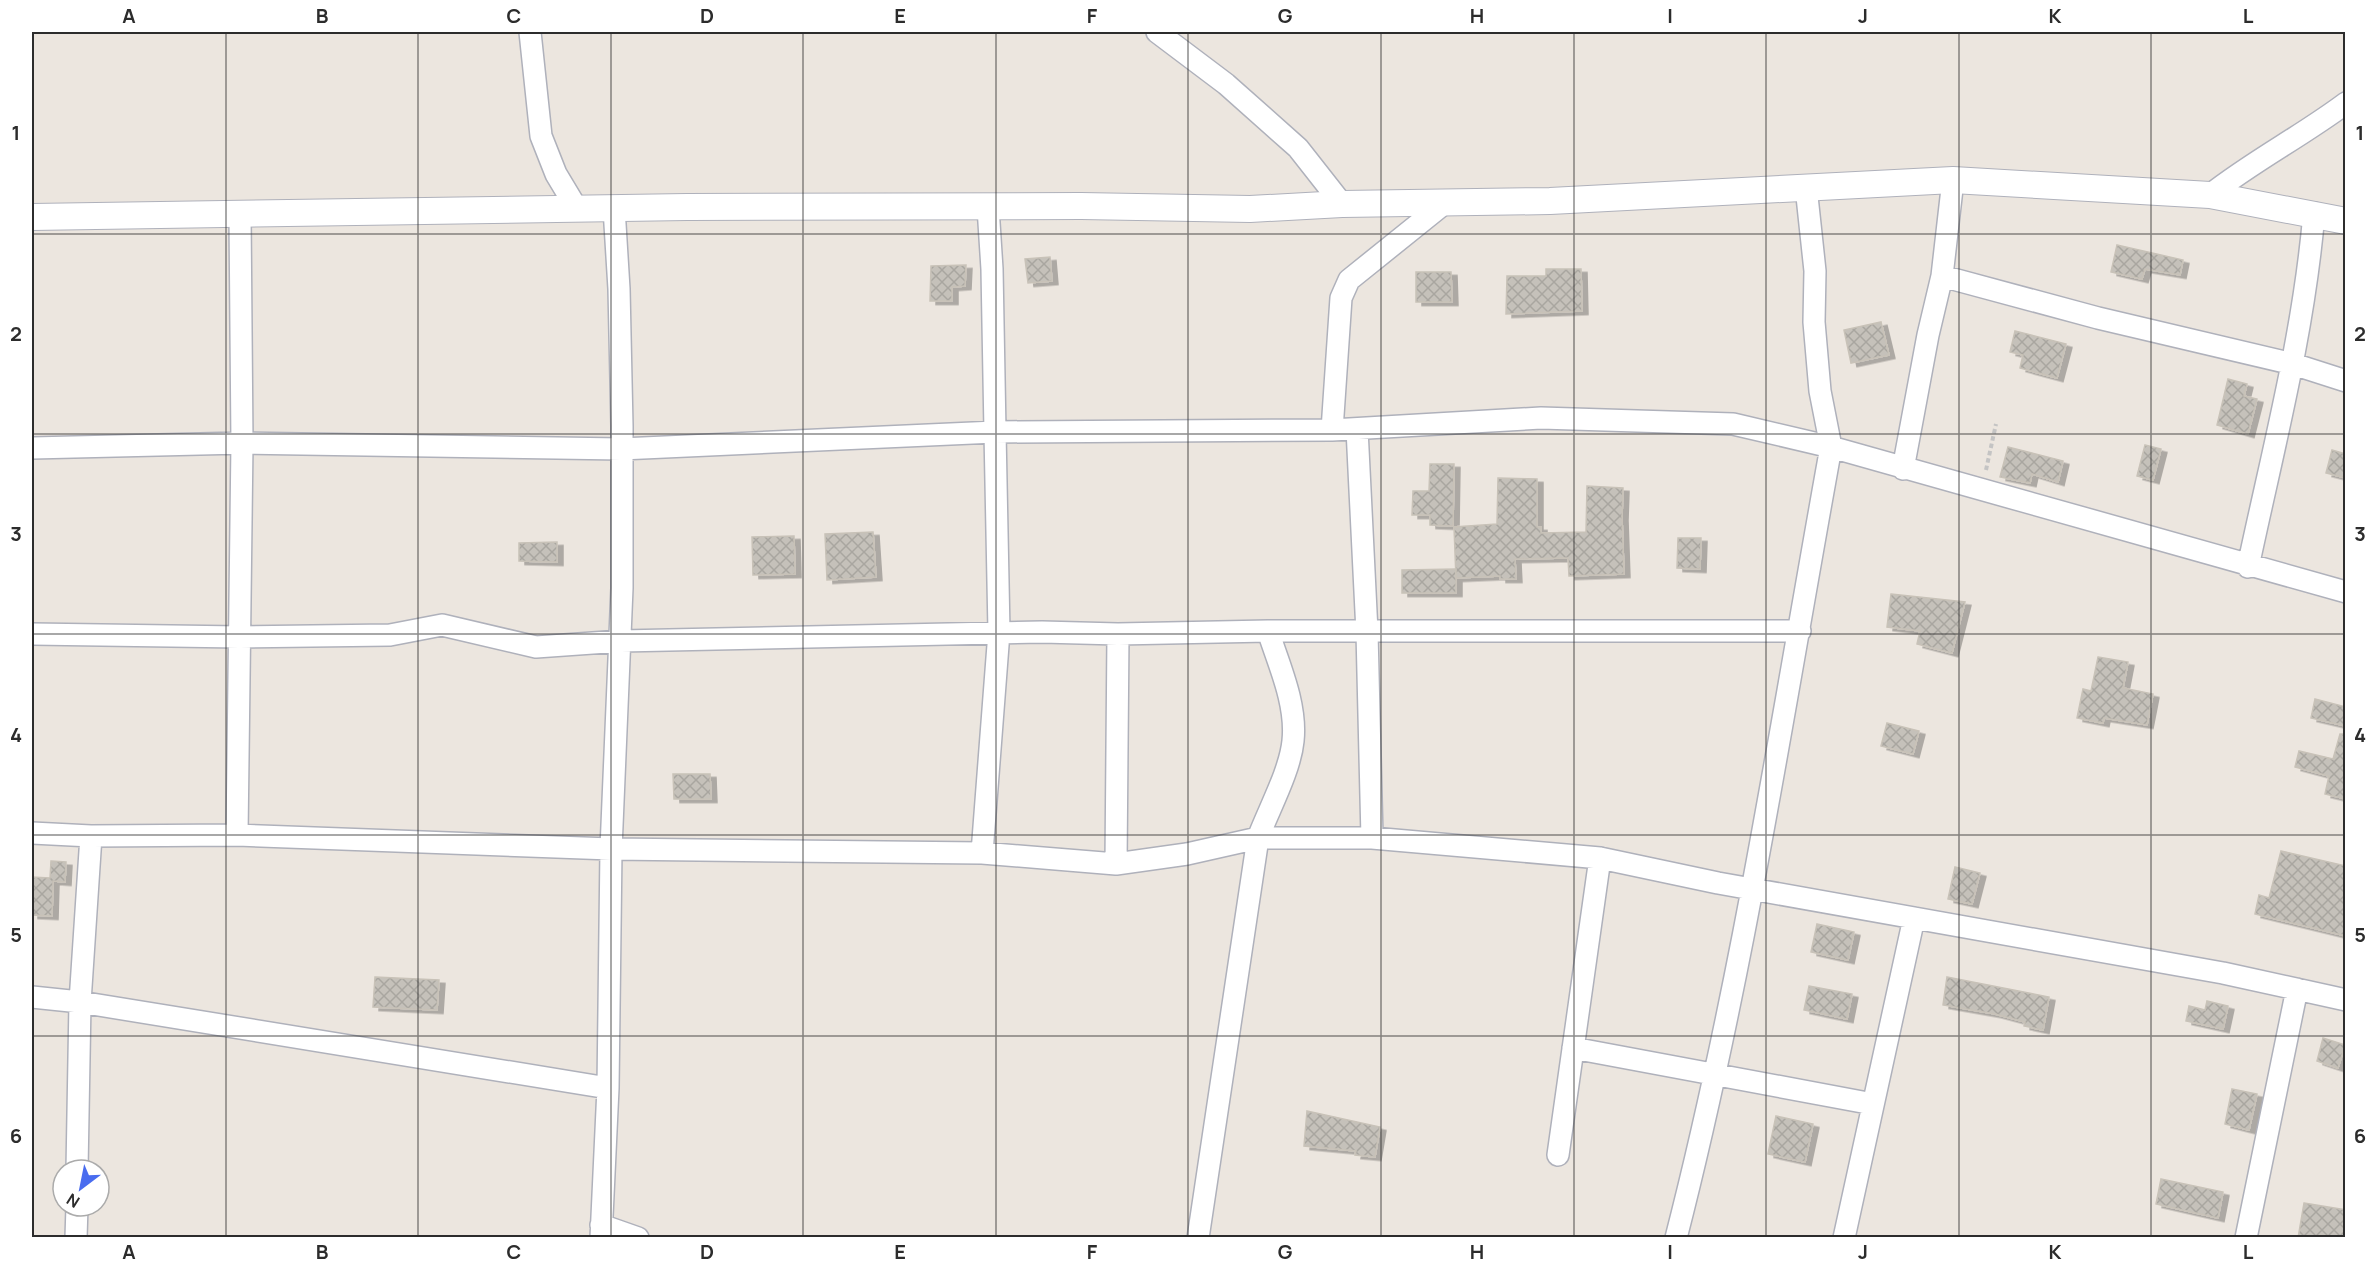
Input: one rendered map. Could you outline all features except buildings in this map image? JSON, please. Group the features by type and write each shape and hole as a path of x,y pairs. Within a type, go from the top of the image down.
{"street":[{"path":"530,32 541,136 556,174 577,208"},
{"path":"1156,32 1226,84 1298,148 1342,204"},
{"path":"2210,195 2233,176 2320,122 2346,103"},
{"path":"1903,469 1928,335 1942,276 1953,180"},
{"path":"32,217 577,208 1250,209 1342,204 1550,201 1953,180 2210,195 2314,213 2346,221"},
{"path":"1676,1238 1695,1162 1752,888 1800,632 1831,447 1820,390 1814,322 1815,271 1806,187"},
{"path":"1332,429 1341,298 1348,280 1446,202"},
{"path":"982,853 999,632 992,269 988,207"},
{"path":"614,208 622,426 621,641 611,849 608,1088 601,1231 638,1238"},
{"path":"2248,567 2293,364 2310,260 2314,213"},
{"path":"237,835 242,443 240,214"},
{"path":"1942,276 2098,318 2293,364 2346,381"},
{"path":"32,448 242,443 621,449 995,432 1357,429 1541,418 1732,424 1831,447 2248,567 2346,592"},
{"path":"1357,429 1367,632 1372,838"},
{"path":"32,634 240,637 390,635 442,625 536,647 621,641 999,632 1118,634 1800,632"},
{"path":"1198,1238 1258,838 1287,763 1293,741 1292,716 1268,632"},
{"path":"1116,864 1118,634"},
{"path":"32,833 91,836 237,835 611,849 982,853 1116,864 1187,854 1258,838 1372,838 1600,858 1718,884 1752,888 2223,973 2346,1000"},
{"path":"77,1158 80,1002 91,836"},
{"path":"1558,1155 1600,858"},
{"path":"1844,1238 1914,918"},
{"path":"2246,1238 2297,989"},
{"path":"32,997 80,1002 608,1088"},
{"path":"1573,1048 1873,1104"},
{"path":"76,1218 76,1238"}],"path":[{"path":"1981,491 1996,424"}]}
